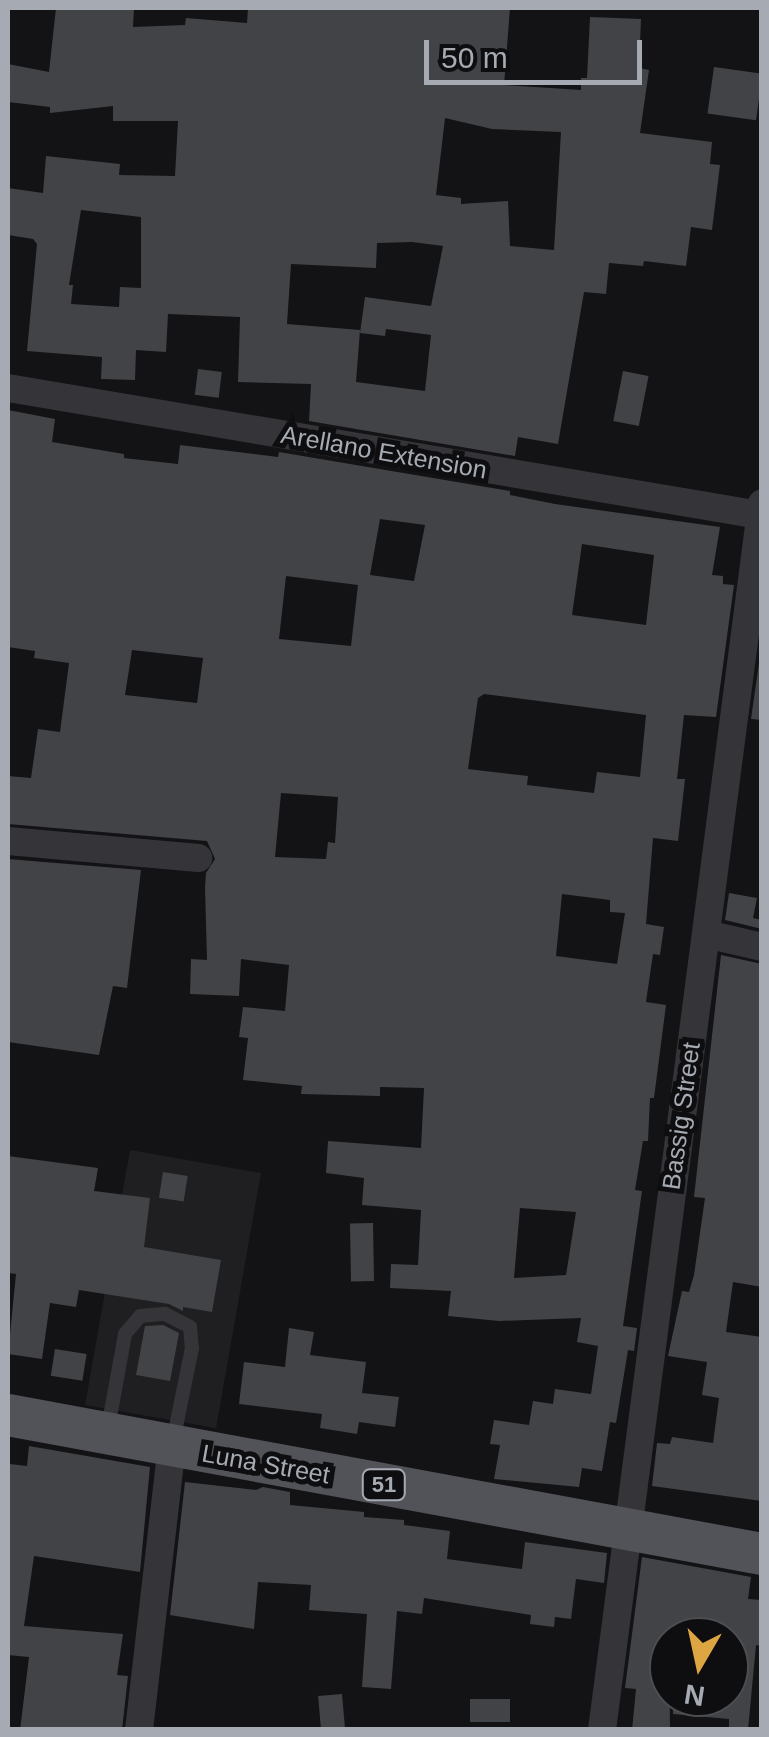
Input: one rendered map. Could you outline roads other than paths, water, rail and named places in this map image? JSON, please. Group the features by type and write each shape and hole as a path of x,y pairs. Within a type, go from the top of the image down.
{"main road":[{"name":"Luna Street","path":"8,1415 762,1554"}],"street":[{"name":"Arellano Extension","path":"8,388 761,509"},
{"name":"Bassig Street","path":"602,1730 706,934 752,631 761,509"},
{"path":"8,841 198,858"},
{"path":"706,934 762,948"},
{"path":"139,1730 172,1446"}],"lane":[{"path":"107,1434 125,1334 140,1316 166,1314 190,1327 192,1348 172,1446"}]}
